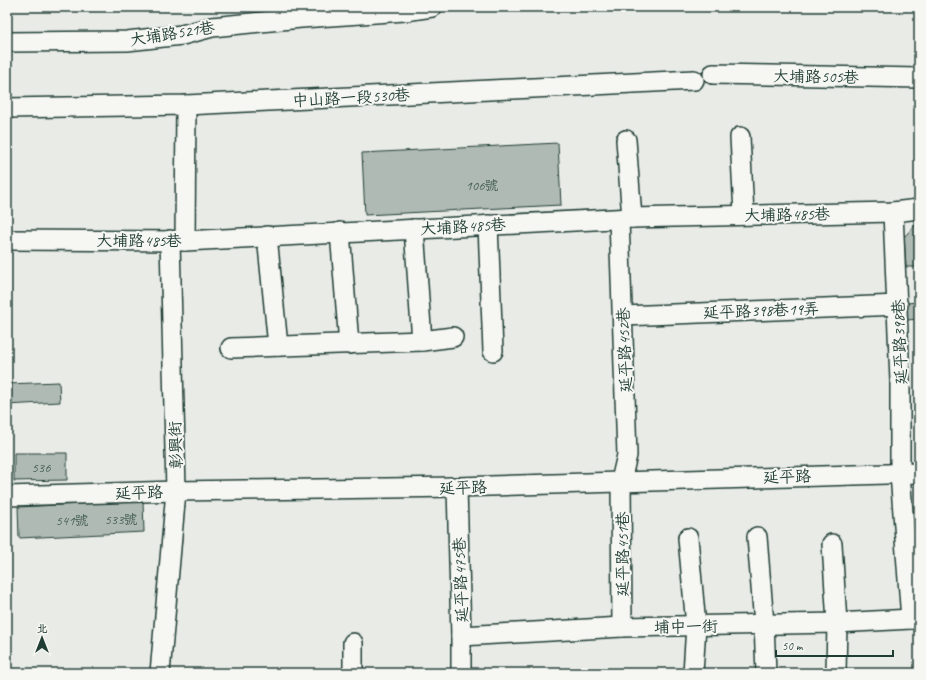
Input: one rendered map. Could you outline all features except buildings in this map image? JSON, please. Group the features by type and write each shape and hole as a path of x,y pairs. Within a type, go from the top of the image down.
{"street":[{"name":"大埔路521巷","path":"7,42 127,41 182,35 212,27 301,18 405,11 432,7"},
{"name":"大埔路505巷","path":"712,74 919,78"},
{"name":"中山路一段530巷","path":"7,108 186,105 694,80"},
{"name":"彰興街","path":"160,673 176,491 177,241 186,105"},
{"path":"740,137 744,214"},
{"name":"延平路452巷","path":"621,481 627,455 623,316 626,218 626,140"},
{"name":"大埔路485巷","path":"7,240 177,241 626,218 744,214 894,212 919,210"},
{"name":"延平路398巷","path":"894,212 900,381 900,473 915,624"},
{"path":"488,225 493,351"},
{"path":"414,229 422,341"},
{"path":"340,232 349,344"},
{"path":"267,236 278,346"},
{"name":"延平路398巷19弄","path":"623,316 898,305"},
{"path":"231,348 422,341 453,337"},
{"name":"延平路","path":"7,496 176,491 457,487 919,473"},
{"name":"延平路451巷","path":"621,481 622,627"},
{"name":"延平路475巷","path":"457,487 461,673"},
{"path":"757,537 764,624 766,673"},
{"path":"688,538 696,626 692,673"},
{"path":"832,544 837,623 836,673"},
{"name":"埔中一街","path":"461,636 622,627 837,623 915,624"},
{"path":"353,643 353,673"}]}
